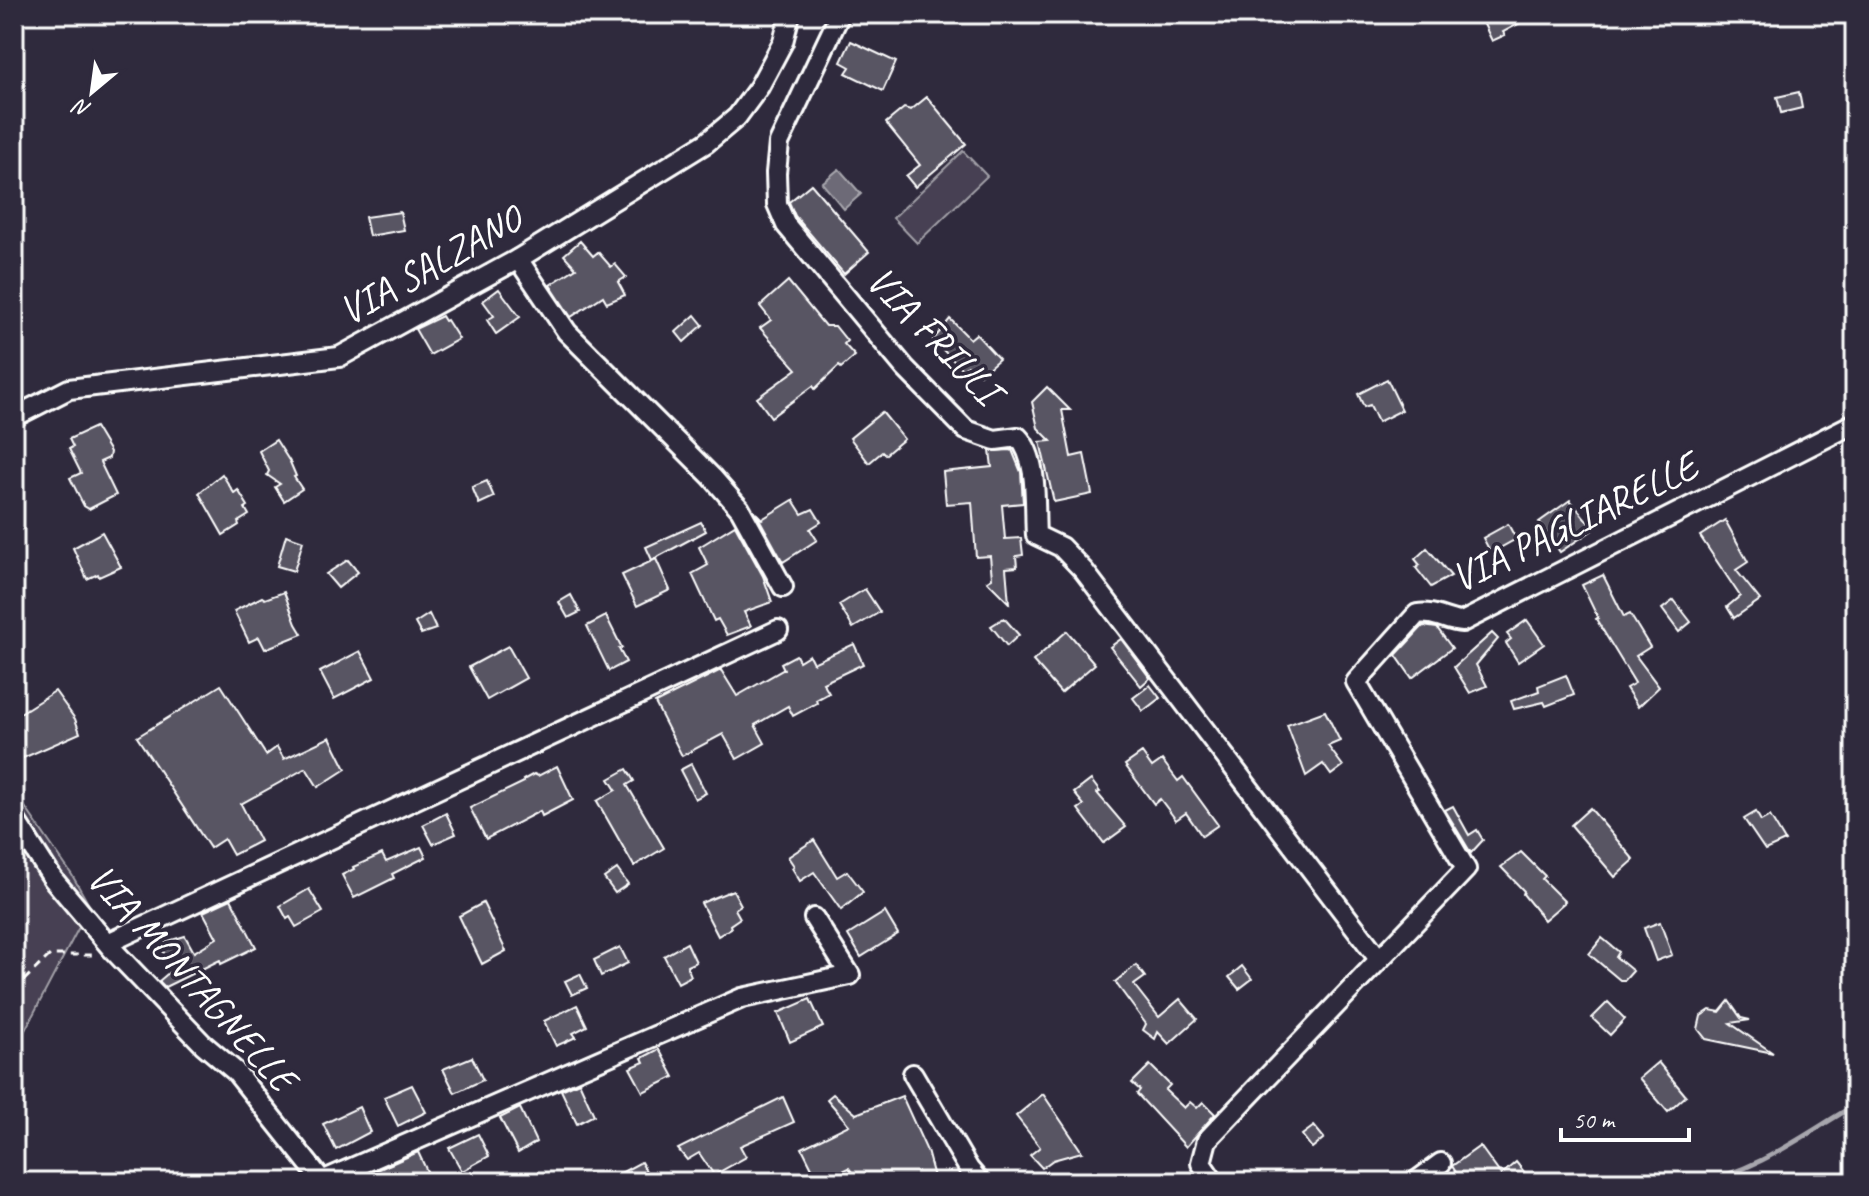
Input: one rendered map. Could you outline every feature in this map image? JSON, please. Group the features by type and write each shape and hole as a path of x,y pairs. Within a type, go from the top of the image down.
{"street":[{"name":"VIA SALZANO","path":"14,417 69,389 339,357 518,259 706,143 737,117 759,87 783,42 790,14"},
{"name":"VIA FRIULI","path":"840,14 779,143 777,204 786,225 905,368 966,430 995,440 1018,437 1025,444 1031,468 1036,535 1061,547 1084,571 1379,959"},
{"path":"518,259 567,332 740,509 783,587"},
{"name":"VIA PAGLIARELLE","path":"1214,1182 1201,1163 1207,1140 1466,869 1356,682 1417,614 1429,612 1449,621 1462,622 1855,423"},
{"path":"110,946 778,630"},
{"name":"VIA MONTAGNELLE","path":"14,818 53,879 110,946 203,1044 235,1071 323,1182"},
{"path":"323,1182 742,998 850,975 814,918"},
{"path":"913,1074 969,1169 980,1182"},
{"path":"1415,1182 1441,1163"}],"path":[{"path":"14,990 50,955 101,955 110,946"}],"shaded area":[{"path":"963,151 987,176 917,243 893,218"},
{"path":"839,169 861,194 844,209 822,183"},
{"path":"14,791 72,875 97,919 78,929 14,1051"}],"building":[{"path":"1479,14 1537,14 1492,41"},
{"path":"851,41 896,62 883,91 846,73 850,67 841,62"},
{"path":"1799,92 1802,108 1781,113 1777,97"},
{"path":"927,97 966,144 915,187 906,176 920,165 886,123 904,108 911,110"},
{"path":"811,184 869,252 844,274 795,216 789,202"},
{"path":"400,212 404,230 369,236 365,217"},
{"path":"580,241 593,256 598,252 611,267 615,264 626,277 618,282 625,295 607,303 603,296 571,317 550,285 576,268 564,255"},
{"path":"788,281 825,326 835,326 847,341 844,344 855,356 841,368 839,366 815,389 813,386 771,417 757,398 797,369 760,328 771,320 760,306"},
{"path":"499,289 520,317 496,334 487,320 494,316 483,301"},
{"path":"695,315 703,325 684,342 676,332"},
{"path":"442,316 459,339 430,355 415,329"},
{"path":"950,319 970,339 976,334 999,359 980,375 968,365 963,370 933,340"},
{"path":"1387,379 1402,410 1378,422 1370,405 1364,407 1358,394"},
{"path":"1047,387 1070,410 1062,410 1071,457 1084,454 1092,494 1054,502 1040,442 1051,441 1038,428 1032,402"},
{"path":"882,412 904,439 885,455 882,452 869,463 850,438"},
{"path":"95,427 110,452 109,458 100,462 116,495 89,509 84,506 70,478 81,473 69,449 73,447 69,439"},
{"path":"276,440 302,489 284,501 275,487 280,484 267,475 269,471 259,451"},
{"path":"1012,450 1021,472 1023,503 1002,505 1005,539 1021,538 1023,555 1016,556 1017,567 1006,568 1009,603 987,581 992,578 990,556 976,557 972,502 946,504 943,472 992,467 990,451"},
{"path":"222,474 234,493 238,490 248,506 245,508 249,515 223,535 199,493"},
{"path":"487,481 494,497 479,504 472,487"},
{"path":"793,500 802,514 813,509 821,522 810,529 817,540 783,562 756,513 762,519"},
{"path":"1570,500 1594,529 1560,552 1539,522"},
{"path":"1725,520 1748,562 1736,570 1760,600 1734,618 1727,607 1740,596 1700,536"},
{"path":"701,522 706,531 652,560 646,547"},
{"path":"1508,524 1516,539 1491,553 1483,538"},
{"path":"735,525 763,576 772,602 744,612 751,626 727,635 718,619 714,621 692,574 708,565 699,547"},
{"path":"102,532 121,567 87,579 73,548"},
{"path":"286,535 303,541 294,571 277,566"},
{"path":"1427,548 1451,576 1431,587 1416,568 1420,565 1415,559"},
{"path":"656,559 670,590 637,606 622,575"},
{"path":"348,560 358,572 338,588 326,574"},
{"path":"1603,575 1624,617 1630,614 1650,647 1636,656 1659,687 1638,707 1626,688 1635,683 1596,619 1582,585"},
{"path":"865,589 880,612 853,628 839,605"},
{"path":"284,592 302,634 265,649 259,637 249,642 234,611 262,597 265,599"},
{"path":"571,595 580,612 568,618 559,602"},
{"path":"1674,600 1691,622 1679,632 1662,609"},
{"path":"429,614 436,629 421,634 415,623"},
{"path":"606,616 626,662 609,671 587,626"},
{"path":"1004,618 1019,635 1007,646 991,626"},
{"path":"1527,620 1544,644 1518,662 1506,643 1511,639 1507,634"},
{"path":"1423,626 1437,628 1452,648 1412,678 1396,655"},
{"path":"1067,631 1095,664 1061,693 1033,661"},
{"path":"1492,633 1498,639 1476,665 1487,686 1470,693 1454,667"},
{"path":"1121,639 1150,678 1141,686 1110,647"},
{"path":"854,644 863,664 823,683 829,693 816,700 817,703 793,716 788,706 755,725 765,743 737,759 723,734 682,756 655,703 721,670 737,696 784,669 781,663 796,655 799,661 809,655 813,663"},
{"path":"508,646 526,678 487,700 469,667"},
{"path":"360,651 374,678 334,699 320,672"},
{"path":"1566,675 1574,695 1546,706 1544,702 1514,709 1511,701 1539,691 1538,686"},
{"path":"221,685 266,755 277,747 284,759 330,737 346,769 318,787 306,768 241,804 260,841 233,855 224,839 210,848 137,737"},
{"path":"1150,685 1160,698 1143,711 1133,698"},
{"path":"55,691 75,719 80,733 14,762 14,717"},
{"path":"1325,711 1340,741 1328,746 1343,766 1331,775 1323,764 1306,776 1287,725"},
{"path":"1142,753 1152,767 1162,760 1178,781 1183,777 1218,825 1202,836 1186,813 1176,820 1160,799 1154,804 1125,765"},
{"path":"691,764 706,793 695,799 680,770"},
{"path":"557,766 573,800 542,816 540,811 486,839 470,808 534,774 538,776"},
{"path":"627,769 634,781 627,785 664,848 634,866 597,801 616,790 609,779"},
{"path":"1091,780 1100,792 1097,793 1126,827 1104,843 1078,809 1084,805 1074,793"},
{"path":"1453,806 1469,835 1477,830 1483,840 1471,853 1445,810"},
{"path":"1590,808 1634,860 1615,877 1571,825"},
{"path":"1756,812 1761,821 1770,816 1785,841 1765,850 1744,819"},
{"path":"446,813 456,834 433,844 423,825"},
{"path":"814,840 837,877 847,871 863,892 841,910 814,872 800,881 792,868 794,866 788,857"},
{"path":"421,847 426,857 392,874 394,878 354,898 342,875 382,854 386,862"},
{"path":"1521,852 1565,902 1544,920 1523,894 1524,891 1501,867"},
{"path":"617,869 628,884 615,893 604,878"},
{"path":"309,889 323,912 296,927 280,906"},
{"path":"733,890 741,905 735,909 740,918 718,936 701,903"},
{"path":"231,899 256,947 221,964 220,960 165,987 159,981 172,970 163,951 165,942 185,936 194,952 217,938 203,912"},
{"path":"483,903 506,951 482,964 459,916"},
{"path":"885,912 898,934 861,957 848,935"},
{"path":"1660,922 1672,955 1656,961 1644,928"},
{"path":"1602,938 1619,952 1616,957 1633,971 1625,980 1620,980 1589,954"},
{"path":"687,943 696,962 687,966 691,976 678,983 664,956"},
{"path":"620,947 628,963 601,976 594,960"},
{"path":"1136,965 1145,977 1134,985 1159,1017 1180,999 1197,1019 1169,1044 1158,1032 1155,1039 1143,1030 1146,1024 1115,982"},
{"path":"1242,966 1252,979 1239,989 1229,977"},
{"path":"580,974 587,988 572,995 565,981"},
{"path":"810,999 823,1027 790,1042 778,1013"},
{"path":"1729,1001 1741,1018 1750,1020 1730,1023 1773,1053 1706,1039 1698,1029 1701,1016 1710,1010 1720,1012"},
{"path":"1608,1002 1625,1019 1610,1035 1592,1018"},
{"path":"577,1005 587,1026 573,1033 576,1037 556,1046 544,1021"},
{"path":"659,1049 674,1077 643,1092 630,1068 644,1062 642,1058"},
{"path":"472,1057 483,1080 455,1093 443,1069"},
{"path":"1658,1062 1686,1096 1668,1112 1639,1078"},
{"path":"1150,1065 1170,1085 1165,1090 1184,1108 1190,1102 1197,1108 1203,1102 1215,1114 1186,1147 1137,1094 1140,1090 1132,1083"},
{"path":"579,1082 594,1115 577,1124 561,1090"},
{"path":"412,1085 426,1112 398,1126 384,1097"},
{"path":"833,1094 856,1114 902,1096 927,1151 934,1177 923,1182 872,1182 868,1174 857,1179 849,1168 828,1178 826,1173 817,1178 802,1148 849,1125 827,1099"},
{"path":"1043,1094 1082,1152 1053,1160 1042,1168 1030,1155 1040,1147 1016,1116"},
{"path":"783,1097 794,1122 740,1146 746,1157 714,1175 699,1153 687,1160 678,1149"},
{"path":"359,1107 370,1132 336,1150 323,1124"},
{"path":"520,1108 536,1142 518,1153 500,1118"},
{"path":"1314,1126 1324,1138 1312,1148 1302,1135"},
{"path":"478,1134 489,1156 462,1171 449,1148"},
{"path":"1480,1146 1501,1175 1516,1162 1525,1173 1513,1182 1462,1182 1452,1166"},
{"path":"418,1152 432,1182 350,1182"},
{"path":"641,1162 652,1182 604,1182"}],"waterway":[{"path":"1697,1182 1759,1161 1855,1105"}]}
